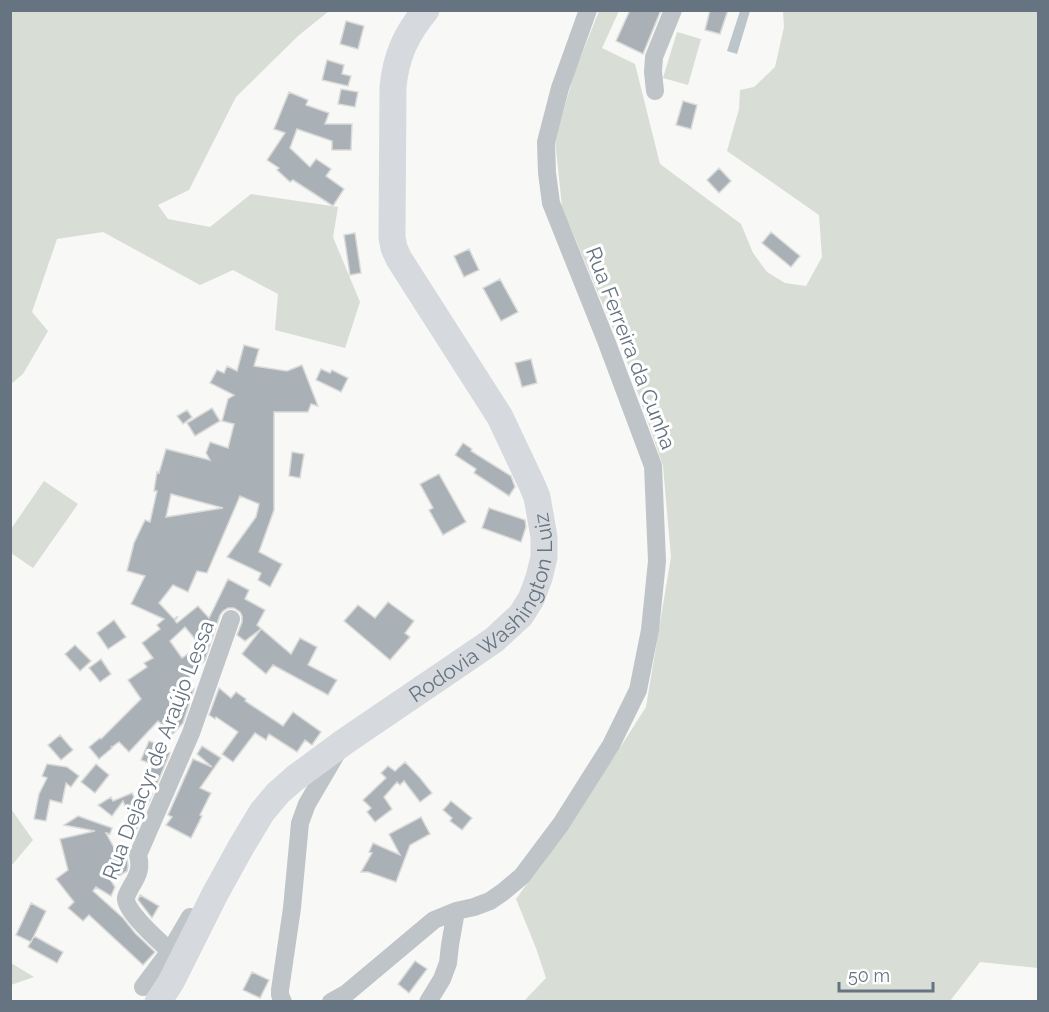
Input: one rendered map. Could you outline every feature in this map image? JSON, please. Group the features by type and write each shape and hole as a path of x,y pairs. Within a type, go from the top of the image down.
{"highway":[{"name":"Rodovia Washington Luiz","path":"151,994 171,982 194,923 215,894 262,812 278,793 413,689 464,653 494,640 520,615 531,599 539,578 544,557 544,537 537,497 500,417 409,276 394,248 392,237 394,75 407,36 426,10"}],"street":[{"name":"Rua Ferreira da Cunha","path":"331,1002 347,993 434,920 490,901 522,876 561,824 610,745 638,690 650,630 657,561 653,466 551,203 547,173 546,142 560,88 588,10"},
{"path":"655,91 654,57 673,10"},
{"name":"Rua Dejacyr de Araújo Lessa","path":"170,951 127,906 126,896 138,876 141,866 138,855 191,733 231,619"},
{"path":"151,994 170,951 194,923 247,811 264,789 282,772 413,689"},
{"path":"283,1002 280,990 292,908 300,823 308,804 344,742"},
{"path":"428,1002 442,979 448,963 456,911"}],"shaded area":[{"path":"11,10 329,11 298,36 236,97 189,190 158,205 168,219 210,227 251,194 338,207 333,237 360,302 345,348 275,330 278,294 233,270 200,285 103,232 57,239 32,312 48,331 23,374 11,384"},
{"path":"599,11 619,11 602,48 635,64 660,164 741,224 753,253 767,272 785,283 806,286 822,257 819,215 727,151 739,109 740,90 754,87 775,67 784,27 783,11 1038,11 1038,968 980,962 950,1001 524,1001 546,978 516,899 646,707 671,557 663,466 629,367 562,207 555,140 574,74"},
{"path":"740,11 750,11 737,54 727,51"},
{"path":"677,32 701,39 688,85 663,78"},
{"path":"44,481 78,504 33,568 11,553 11,529"},
{"path":"11,809 33,840 11,866"},
{"path":"11,963 34,977 11,985"}],"building":[{"path":"630,10 661,10 643,54 616,41"},
{"path":"710,10 728,10 720,34 705,30"},
{"path":"346,21 364,26 358,49 340,44"},
{"path":"327,60 344,65 342,74 351,76 348,86 322,80"},
{"path":"341,89 358,92 355,107 338,104"},
{"path":"289,92 308,100 306,105 329,113 325,124 352,124 351,150 332,150 332,141 297,129 290,148 310,167 316,159 331,169 326,176 344,189 333,206 293,180 290,182 277,170 279,168 267,160 285,133 274,129"},
{"path":"683,101 697,105 691,129 676,125"},
{"path":"719,168 731,181 719,193 707,180"},
{"path":"771,232 800,256 791,267 762,243"},
{"path":"355,233 361,273 350,275 344,235"},
{"path":"469,249 479,270 464,277 454,256"},
{"path":"500,279 518,312 501,321 483,288"},
{"path":"244,345 259,349 254,366 287,371 302,365 318,406 311,404 308,412 274,412 274,510 259,552 282,564 270,587 258,580 261,573 227,557 256,517 259,504 240,496 207,573 197,571 188,592 173,585 159,603 174,619 178,616 175,621 177,623 198,606 209,618 228,579 249,590 245,599 265,610 257,625 291,654 300,638 317,647 308,665 337,680 328,695 273,665 266,674 242,654 261,629 245,641 237,635 242,622 240,612 234,608 228,608 220,615 205,660 171,697 176,703 194,689 183,723 173,734 158,721 129,752 119,742 111,746 112,748 99,759 89,747 101,739 141,699 128,680 147,667 144,663 153,658 142,643 160,629 157,625 164,619 131,604 145,576 127,571 134,543 145,520 150,522 157,491 154,491 157,472 159,473 166,449 210,460 206,453 210,442 228,448 234,424 222,421 228,399 234,395 210,383 217,370 224,373 227,366 237,371","holes":["171,494 223,508 166,517","185,627 200,645 182,658 170,641"]},
{"path":"531,359 537,383 522,387 515,363"},
{"path":"321,369 330,373 332,370 348,378 341,392 316,380"},
{"path":"212,408 220,421 195,436 187,423"},
{"path":"187,410 192,417 183,424 177,416"},
{"path":"463,443 472,449 471,451 511,476 515,487 509,496 474,473 476,469 455,455"},
{"path":"292,452 304,454 300,478 289,476"},
{"path":"439,474 466,522 443,535 429,510 433,508 420,484"},
{"path":"489,508 525,520 526,527 521,542 482,528"},
{"path":"388,602 414,621 405,633 410,637 390,660 344,621 358,605 375,618"},
{"path":"114,620 126,637 108,649 97,633"},
{"path":"75,645 91,661 80,671 65,654"},
{"path":"101,659 111,674 100,682 89,668"},
{"path":"219,688 231,698 236,692 246,699 245,701 283,726 293,712 321,732 312,745 305,740 297,752 269,734 266,740 255,733 233,762 222,754 238,732 216,717 215,719 209,715"},
{"path":"60,735 73,750 61,760 48,745"},
{"path":"149,741 162,746 161,748 170,753 155,789 142,776 154,765 141,760"},
{"path":"202,746 221,758 200,788 211,793 191,838 166,825 172,817 168,815 193,759 212,767 197,754"},
{"path":"405,762 432,793 420,802 404,781 400,785 397,782 384,797 392,809 375,822 367,812 371,808 363,800 386,778 381,773 388,766 395,771"},
{"path":"47,764 67,767 79,776 71,787 66,783 62,803 50,800 46,821 34,819 39,794 47,778 42,776"},
{"path":"96,764 109,775 95,793 81,782"},
{"path":"132,793 139,808 153,793 136,831 123,801 112,816 98,805 111,797 113,801"},
{"path":"451,801 472,818 462,830 450,821 452,818 443,810"},
{"path":"78,816 112,828 110,834 106,833 122,862 127,858 127,871 111,881 115,887 111,896 96,887 93,891 155,952 143,965 89,915 83,921 68,908 74,902 56,879 68,870 60,839 95,831 64,825"},
{"path":"421,817 430,834 410,845 396,882 368,872 361,872 372,853 369,852 373,843 400,855 389,834"},
{"path":"140,895 159,906 152,918 138,900"},
{"path":"31,903 46,911 31,942 16,935"},
{"path":"34,936 63,952 57,963 28,947"},
{"path":"415,961 427,969 409,993 398,984"},
{"path":"252,972 269,980 260,998 243,990"}]}
